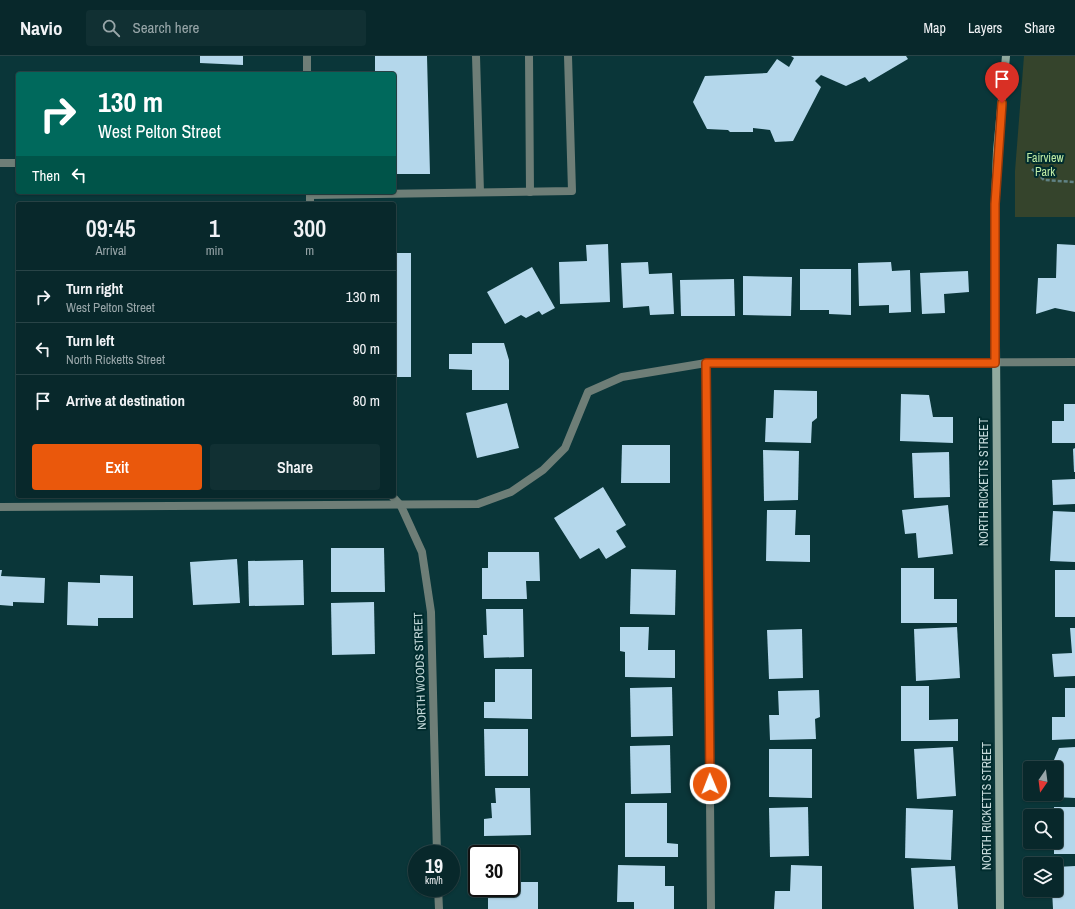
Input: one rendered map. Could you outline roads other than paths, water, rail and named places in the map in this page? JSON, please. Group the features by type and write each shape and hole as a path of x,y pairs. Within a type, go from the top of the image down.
{"street":[{"path":"306,56 307,72"},
{"path":"476,56 480,192"},
{"path":"529,56 530,192"},
{"path":"396,192 572,191 568,56"},
{"name":"NORTH RICKETTS STREET","path":"1000,909 995,204 997,150 1006,56"},
{"path":"0,163 16,163"},
{"path":"0,507 401,506 478,504 511,492 543,470 565,448 588,392 622,377 706,363 1075,362"},
{"path":"706,363 711,909"},
{"name":"NORTH WOODS STREET","path":"394,498 401,506 422,552 431,612 437,845"},
{"path":"438,897 439,909"}],"park label":[{"name":"Fairview Park","path":"1045,165"}]}
